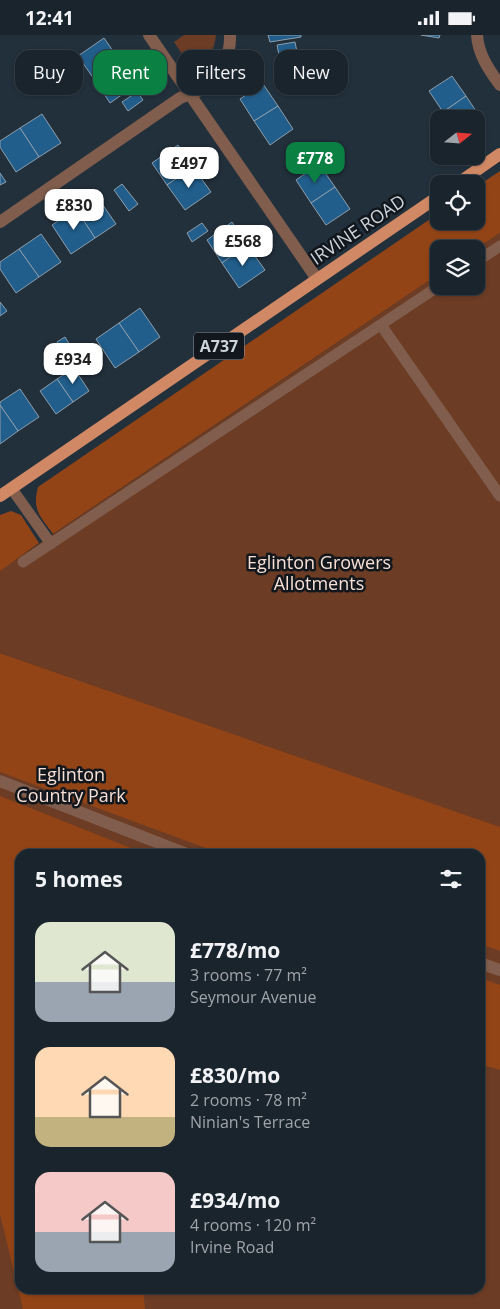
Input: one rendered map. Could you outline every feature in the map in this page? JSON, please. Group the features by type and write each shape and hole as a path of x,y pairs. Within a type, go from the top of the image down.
{"main road":[{"path":"470,175 500,154"},
{"name":"IRVINE ROAD","path":"0,497 430,202"}],"street":[{"path":"149,35 177,75"},
{"path":"228,50 230,35"},
{"path":"477,35 478,44 488,68 500,85"},
{"path":"0,222 180,98 188,95"},
{"path":"191,95 318,279"},
{"path":"0,781 174,849"},
{"path":"485,964 500,969"}],"lane":[{"path":"485,256 500,246"},
{"path":"23,562 430,292"},
{"path":"381,325 500,496"},
{"path":"12,489 51,544"}],"green space":[{"path":"184,35 216,35 212,50 179,50 174,42"},
{"path":"500,171 500,233 485,243 485,240 430,240 430,280 53,534 38,512 36,495 38,487 430,219 430,230 485,230 485,181"},
{"name":"Eglinton Growers Allotments","path":"500,233 500,1309 0,1309 0,697 496,826 0,653 0,570 430,280 430,295 485,295 485,243"},
{"path":"11,511 21,515 39,543 0,571 0,515"},
{"name":"Eglinton Country Park","path":"0,653 500,827 500,951 485,946 485,849 208,849 0,772"},
{"path":"0,796 133,849 15,849 15,1276 0,1214"},
{"path":"485,980 500,985 500,1070 485,1066"},
{"path":"19,1294 144,1294 145,1309 23,1309"}],"building":[{"path":"268,35 301,35 301,37 270,42"},
{"path":"421,35 440,35 439,38"},
{"path":"104,38 112,50 93,50 93,78 83,63 83,53"},
{"path":"295,42 297,50 278,50 277,45"},
{"path":"452,76 466,96 446,110 442,110 429,91"},
{"path":"264,85 278,106 254,121 240,99 246,95 264,95"},
{"path":"105,95 122,95 110,103"},
{"path":"132,95 139,95 143,100 128,111 122,102"},
{"path":"466,96 475,110 446,110"},
{"path":"278,106 293,129 270,145 254,121"},
{"path":"42,114 61,143 39,157 20,128"},
{"path":"20,128 39,157 16,172 0,147 0,141"},
{"path":"178,145 193,167 167,185 152,163"},
{"path":"319,164 335,187 311,203 296,180"},
{"path":"193,167 211,192 185,210 167,185"},
{"path":"0,173 6,182 0,185"},
{"path":"122,184 138,204 129,211 114,190"},
{"path":"335,187 350,209 326,225 311,203"},
{"path":"96,195 116,224 95,238 76,209"},
{"path":"76,209 95,238 71,254 52,225"},
{"path":"232,222 247,245 222,263 207,240"},
{"path":"202,223 208,231 192,242 187,233"},
{"path":"41,234 61,262 39,277 19,249"},
{"path":"247,245 265,270 239,288 222,263"},
{"path":"19,249 39,277 16,293 0,269 0,262"},
{"path":"0,302 7,311 0,316"},
{"path":"140,308 160,337 139,352 119,323"},
{"path":"119,323 139,352 115,368 96,339"},
{"path":"65,337 73,350 65,355 57,342"},
{"path":"74,368 89,391 73,402 57,379"},
{"path":"57,379 73,402 56,414 40,391"},
{"path":"20,389 39,417 18,431 0,405 0,402"},
{"path":"0,405 18,431 0,444"}]}
